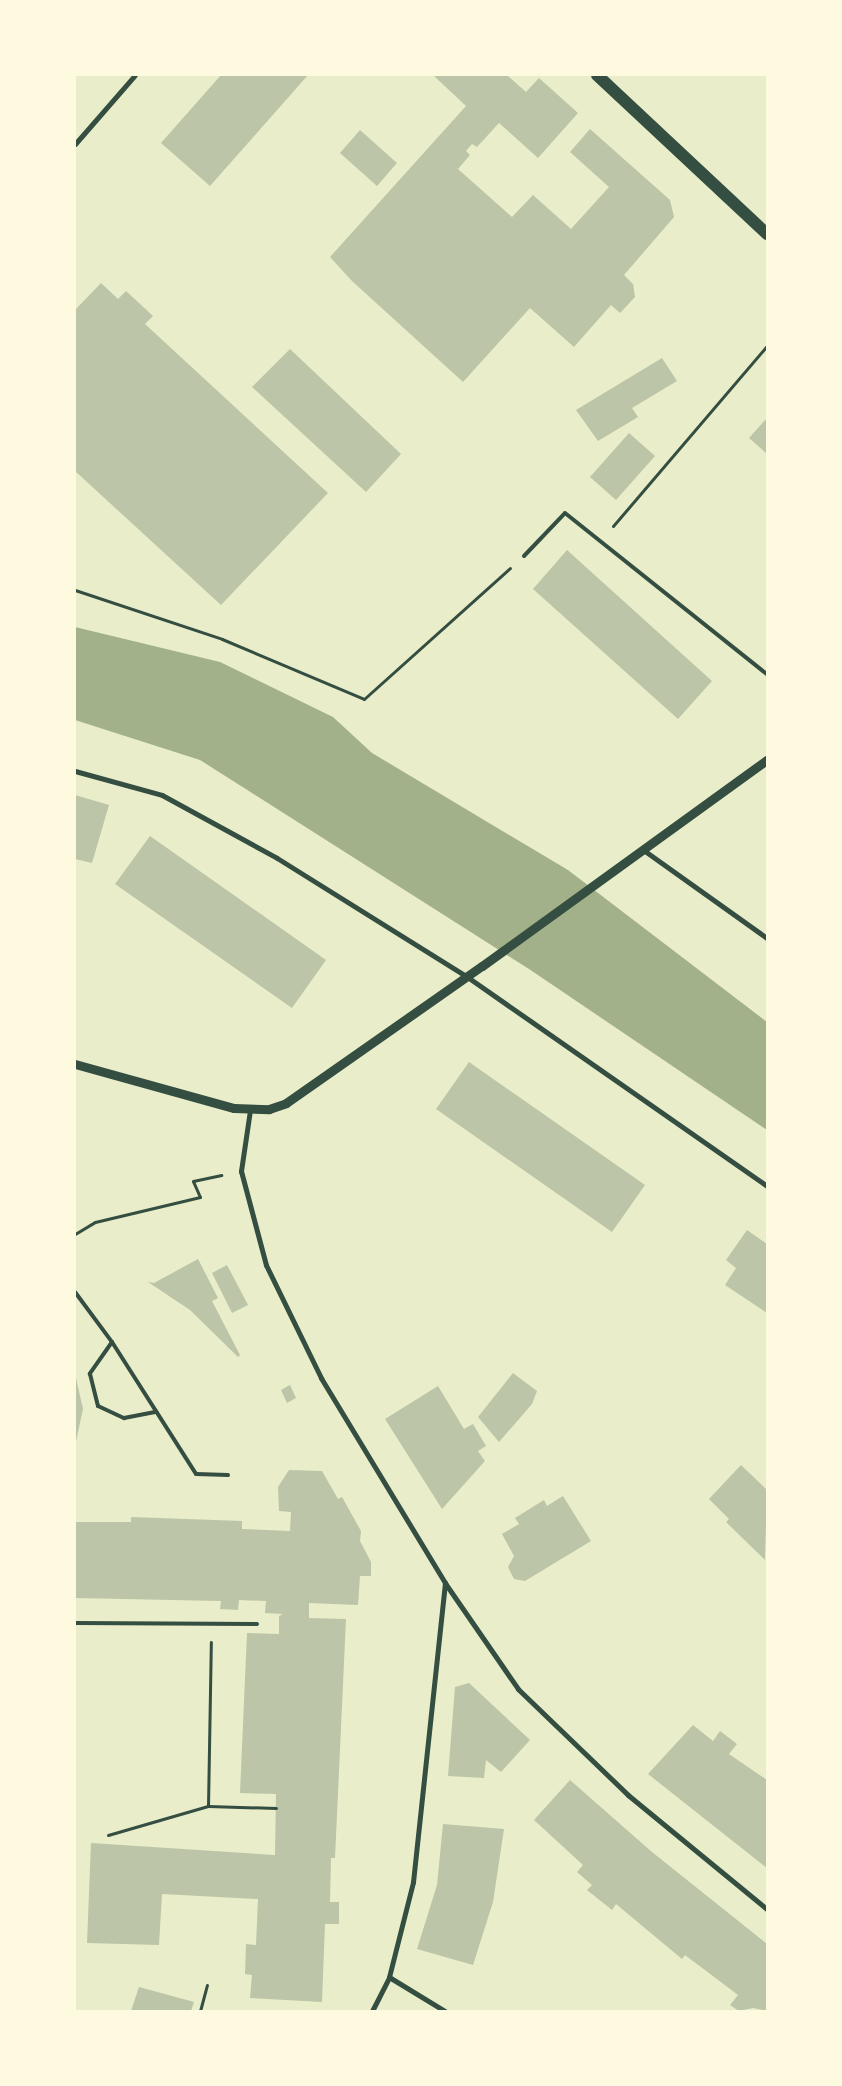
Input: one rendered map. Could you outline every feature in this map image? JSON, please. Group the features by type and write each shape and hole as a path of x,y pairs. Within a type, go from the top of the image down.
{"main road":[{"path":"597,75 767,234"}],"street":[{"path":"75,144 135,75"},
{"path":"75,1064 250,1110 286,1103 482,966 612,870 767,760"},
{"path":"75,771 162,795 278,858 466,976 767,1186"},
{"path":"642,849 767,938"},
{"path":"250,1110 241,1171 266,1264 321,1378 445,1583 518,1689 628,1795 767,1909"},
{"path":"372,2011 389,1977 413,1882 445,1583"},
{"path":"389,1977 445,2011"}],"lane":[{"path":"524,556 565,513 767,674"},
{"path":"75,1292 112,1342 196,1474 228,1475"},
{"path":"112,1342 90,1374 98,1406 124,1418 156,1412"},
{"path":"75,1623 257,1624"}],"path":[{"path":"601,540 767,346"},
{"path":"75,590 222,639 364,699 524,556"},
{"path":"75,1234 95,1222 200,1197 193,1181 241,1171"},
{"path":"208,1806 211,1624"},
{"path":"108,1835 208,1806 276,1808"},
{"path":"200,2011 207,1985"}],"shaded area":[{"path":"75,627 220,662 333,717 372,753 568,870 767,1022 767,1130 529,969 200,760 75,720"}],"building":[{"path":"221,75 308,75 210,186 161,143"},
{"path":"433,75 507,75 526,92 539,78 578,113 538,158 499,123 477,147 472,144 466,151 470,155 458,169 512,217 533,195 571,229 609,187 570,152 590,129 670,200 674,217 624,275 633,284 635,297 620,313 611,305 574,347 530,308 463,382 352,281 330,257 466,106"},
{"path":"360,130 397,163 377,186 340,153"},
{"path":"101,283 118,299 126,291 153,316 145,324 328,493 221,605 75,471 75,310"},
{"path":"290,349 401,454 366,492 252,387"},
{"path":"662,358 677,381 632,408 638,417 598,441 576,410"},
{"path":"767,418 767,454 749,438"},
{"path":"629,433 655,456 616,500 590,477"},
{"path":"567,550 712,681 678,719 533,589"},
{"path":"75,795 109,805 92,863 75,859"},
{"path":"150,836 326,960 292,1008 115,884"},
{"path":"469,1062 645,1185 612,1232 436,1109"},
{"path":"747,1230 767,1244 767,1313 725,1285 736,1268 726,1260"},
{"path":"198,1259 218,1298 212,1301 240,1355 238,1357 190,1310 148,1282 154,1283"},
{"path":"227,1265 248,1305 232,1313 212,1273"},
{"path":"513,1373 537,1391 532,1404 499,1442 478,1417"},
{"path":"75,1378 83,1409 75,1446"},
{"path":"290,1385 296,1398 287,1403 281,1390"},
{"path":"438,1386 464,1429 473,1424 486,1446 478,1451 485,1461 442,1509 385,1419"},
{"path":"741,1465 767,1490 765,1560 726,1522 729,1519 709,1499"},
{"path":"289,1470 322,1471 338,1499 342,1497 361,1531 360,1541 371,1562 371,1576 360,1576 358,1605 309,1603 309,1618 346,1619 335,1858 331,1858 330,1902 339,1902 339,1924 325,1924 322,2002 250,1998 252,1975 245,1974 246,1944 256,1945 258,1899 162,1894 159,1945 87,1943 91,1843 275,1855 276,1794 240,1793 247,1633 279,1634 279,1616 283,1614 265,1613 266,1601 239,1600 238,1610 220,1609 221,1601 75,1598 75,1522 131,1522 131,1517 242,1521 242,1529 290,1531 291,1512 279,1511 278,1487"},
{"path":"563,1496 591,1541 525,1581 514,1579 508,1567 514,1556 502,1534 519,1524 515,1518 544,1500 547,1506"},
{"path":"469,1683 530,1740 501,1772 486,1760 484,1778 448,1776 455,1687"},
{"path":"693,1725 713,1741 720,1731 737,1744 729,1754 767,1780 767,1868 648,1774"},
{"path":"570,1780 652,1852 767,1944 767,2011 753,2008 739,2011 730,2005 738,1995 685,1955 682,1959 616,1904 612,1910 587,1890 592,1885 577,1872 583,1865 534,1820"},
{"path":"443,1824 504,1829 493,1902 473,1965 417,1949 437,1885"},
{"path":"139,1987 194,2002 191,2011 131,2011"}]}
